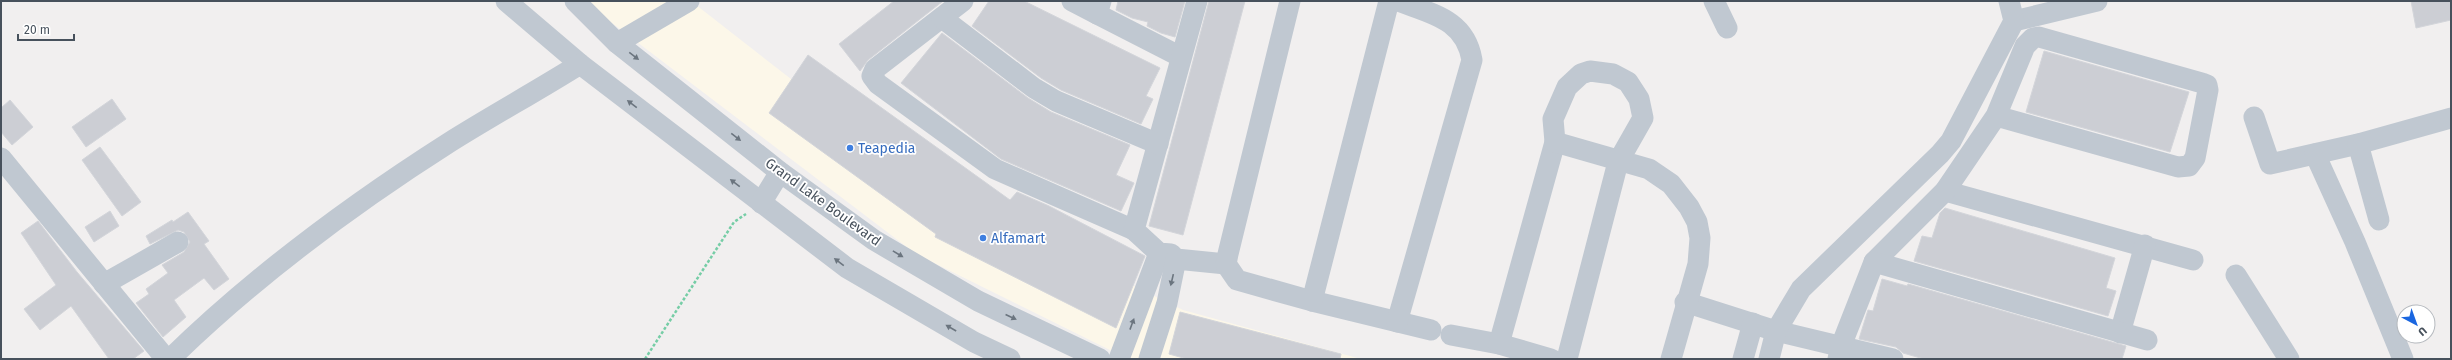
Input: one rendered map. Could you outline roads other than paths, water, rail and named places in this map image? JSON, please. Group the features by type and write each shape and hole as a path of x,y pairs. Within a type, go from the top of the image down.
{"street":[{"path":"506,1 580,64 847,268 971,350 1010,359"},
{"name":"Grand Lake Boulevard","path":"575,1 617,43 780,172 874,240 978,301 1100,359"},
{"path":"617,43 689,1"},
{"path":"963,1 875,69 872,76 878,84 995,169 1134,230 1168,256 1226,264 1238,280 1312,302 1431,330"},
{"path":"1072,1 1099,7 1182,57"},
{"path":"1134,230 1197,1"},
{"path":"1226,264 1290,1"},
{"path":"1312,302 1389,1"},
{"path":"1397,322 1472,60 1469,46 1456,27 1446,20 1398,1"},
{"path":"1714,1 1727,28"},
{"path":"1769,359 1776,331 1801,289 1940,154 1951,141 2014,21 2009,1"},
{"path":"2014,21 2097,1"},
{"path":"942,18 1034,88 1056,102 1158,144"},
{"path":"1840,352 1874,262 1945,191 1996,116 2025,46 2032,38 2038,37 2202,83 2207,85 2208,90 2195,158 2188,166 2178,167 1996,116"},
{"path":"170,359 190,339 301,246 351,209 449,142 528,97 580,64"},
{"path":"1499,344 1555,142 1552,119 1567,87 1581,74 1590,71 1613,74 1628,82 1639,99 1643,118 1618,162 1567,359"},
{"path":"2254,117 2270,164 2358,144 2451,118"},
{"path":"1555,142 1618,162 1650,169 1659,174 1689,207 1697,222 1700,238 1698,264 1685,302 1671,359"},
{"path":"2358,144 2379,220"},
{"path":"2315,154 2355,242 2403,359"},
{"path":"1,158 166,359"},
{"path":"761,203 780,172"},
{"path":"1945,191 2145,245 2193,260"},
{"path":"104,284 178,242"},
{"path":"2120,333 2145,245"},
{"path":"1119,359 1168,256"},
{"path":"1148,359 1167,303 1168,256"},
{"path":"1874,262 2147,340"},
{"path":"2236,275 2289,359"},
{"path":"1685,302 1840,352 1893,359"},
{"path":"1743,359 1753,323"},
{"path":"1451,335 1499,344 1551,359"}],"place":[{"name":"Teapedia","path":"850,148"},
{"name":"Alfamart","path":"983,238"}]}
